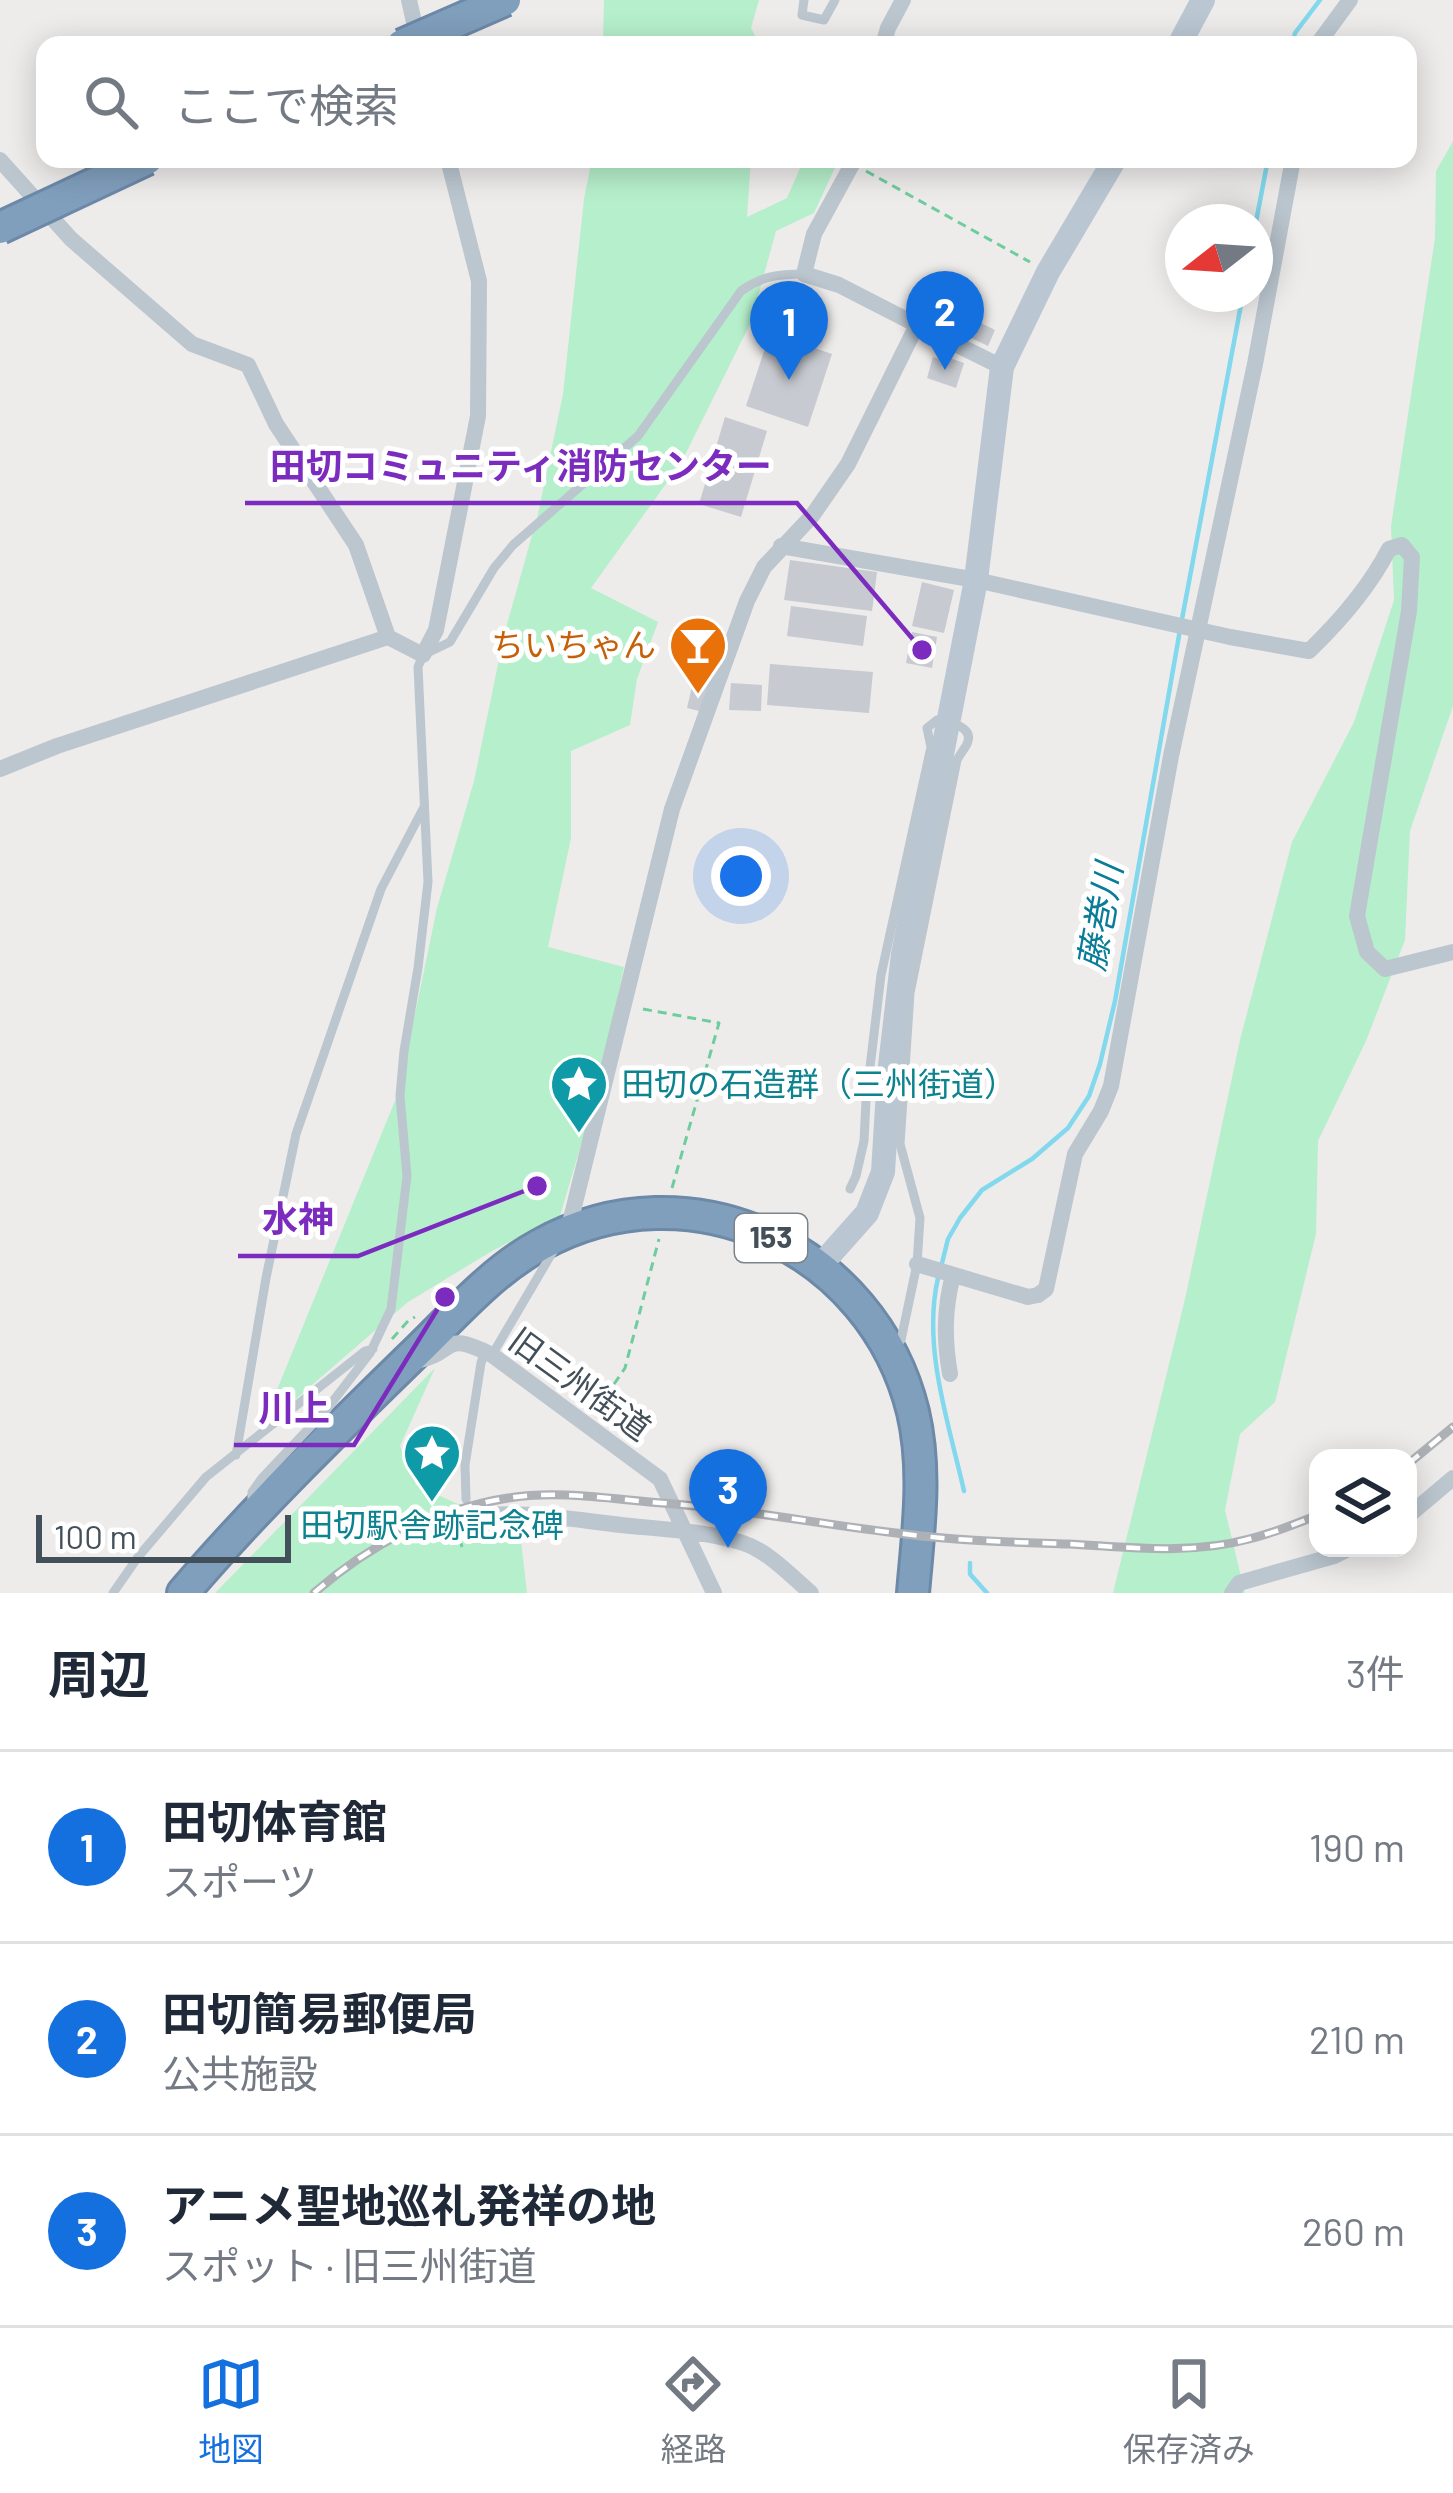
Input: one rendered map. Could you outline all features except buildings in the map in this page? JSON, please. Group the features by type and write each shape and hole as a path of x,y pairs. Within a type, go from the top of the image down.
{"highway":[{"path":"423,36 505,0"},
{"path":"0,228 128,168"},
{"name":"153","path":"183,1593 254,1512 488,1282 562,1234 650,1211 704,1214 766,1235 819,1267 866,1314 892,1353 905,1387 920,1456 909,1590"}],"street":[{"path":"409,0 418,36"},
{"path":"886,36 903,0"},
{"path":"1184,36 1204,0"},
{"path":"1324,36 1350,0"},
{"path":"0,160 71,239 192,344 248,365 276,424 356,545 388,637 423,655 436,630 478,416 478,281 450,168"},
{"path":"851,168 814,234 804,274 838,284 1002,367"},
{"path":"819,1267 867,1213 884,1172 903,954 976,580 1002,367 1048,272 1110,168"},
{"path":"923,1265 1028,1297 1046,1288 1075,1154 1112,1086 1171,756 1255,364 1291,168"},
{"path":"562,1234 626,1005 672,809 747,601 764,567 812,516 848,464 917,325"},
{"path":"781,546 976,580 1309,651 1375,577 1389,549 1402,545 1412,557 1409,611 1357,916 1367,952 1385,968 1453,952"},
{"path":"0,769 388,637"},
{"path":"950,1374 944,1341 951,1274"},
{"name":"旧三州街道","path":"409,1359 424,1360 459,1341 489,1353 660,1479 714,1593"},
{"path":"1417,1508 1453,1478"},
{"path":"464,1515 685,1532 749,1545 811,1593"},
{"path":"1232,1593 1239,1583 1330,1557"}],"lane":[{"path":"804,0 802,15 824,20 835,0"},
{"path":"254,1512 252,1492 328,1409 373,1349 392,1309 407,1176 400,1096 428,881 418,668 423,655 450,642 513,545 638,436 741,291 758,278 804,274"},
{"path":"850,1189 861,1178 881,975 931,747 927,728 937,720 960,724 968,742 957,760 910,993 900,1144 908,1188 920,1218 923,1265 901,1340"},
{"path":"236,1455 296,1134 381,889 426,802"},
{"path":"464,1515 465,1465 489,1353 562,1234"},
{"path":"113,1593 206,1478 364,1351 373,1349"}],"path":[{"path":"865,168 1048,272"},
{"path":"626,1005 719,1023 671,1190"},
{"path":"586,1425 625,1368 662,1228"},
{"path":"462,1546 464,1515"}],"green space":[{"path":"604,0 759,0 751,28 755,36 603,36"},
{"path":"1453,141 1453,706 1410,831 1405,940 1366,1041 1318,1141 1316,1234 1275,1402 1240,1434 1225,1510 1245,1593 1113,1593 1185,1299 1240,1040 1292,842 1354,722 1394,600 1391,526 1435,238 1436,171"},
{"path":"590,168 750,168 747,217 787,198 800,168 835,168 814,213 776,231 751,322 681,463 591,588 658,622 637,679 630,725 571,751 571,838 548,947 624,967 598,1087 560,1216 408,1302 261,1429 399,1091 437,908 474,781 563,394"},
{"path":"435,1368 400,1446 416,1485 520,1532 527,1593 215,1593"}],"waterway":[{"name":"藤巻川","path":"1294,36 1320,0"},
{"name":"藤巻川","path":"1259,204 1266,168"},
{"name":"藤巻川","path":"1182,619 1240,312"},
{"name":"藤巻川","path":"941,1267 948,1239 982,1190 1032,1159 1068,1128 1089,1096 1115,1001 1180,630"},
{"name":"藤巻川","path":"938,1278 935,1358 964,1491"},
{"name":"藤巻川","path":"970,1563 970,1574 987,1593"}],"railway":[{"path":"1417,1457 1453,1427"},
{"path":"314,1593 380,1545 429,1520 481,1503 527,1496 693,1506 946,1538 1159,1549 1227,1544 1309,1518"}],"place":[{"name":"田切簡易郵便局","path":"945,370"},
{"name":"田切体育館","path":"789,380"},
{"name":"田切コミュニティ消防センター","path":"922,650"},
{"name":"ちいちゃん","path":"698,696"},
{"name":"田切の石造群（三州街道）","path":"579,1135"},
{"name":"水神","path":"537,1186"},
{"name":"川上","path":"445,1297"},
{"name":"田切駅舎跡記念碑","path":"432,1504"},
{"name":"アニメ聖地巡礼発祥の地","path":"728,1548"}]}
